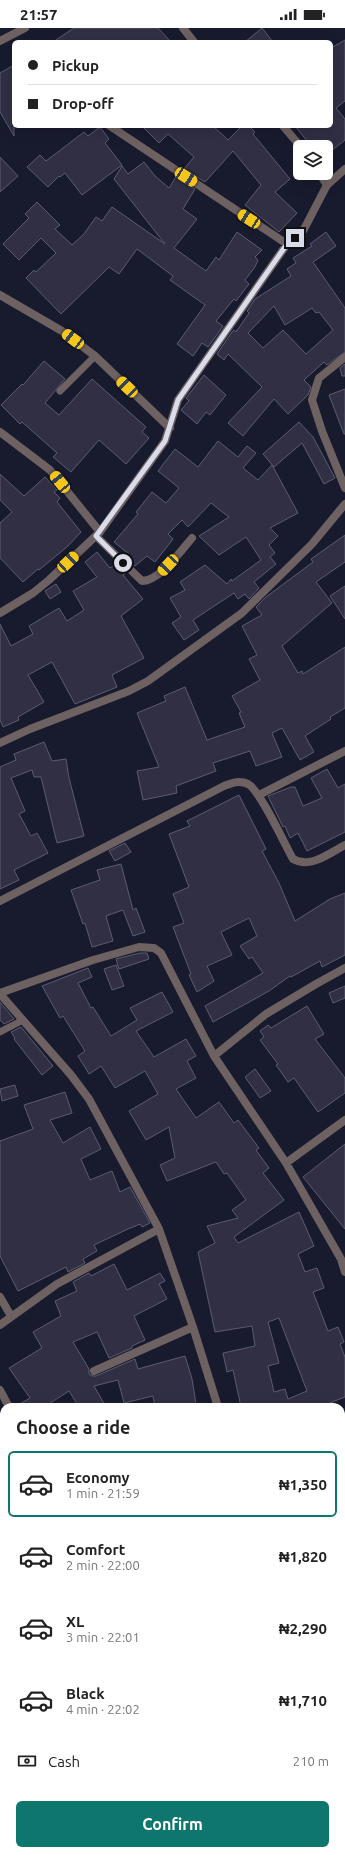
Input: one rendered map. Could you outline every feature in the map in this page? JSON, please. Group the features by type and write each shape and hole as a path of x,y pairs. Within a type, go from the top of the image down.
{"street":[{"path":"0,41 25,28"},
{"path":"183,28 192,40"},
{"path":"113,128 287,244"},
{"path":"285,128 295,140"},
{"path":"0,613 34,593 98,534 165,441 178,400 287,244 302,233 327,185 345,169"},
{"path":"324,180 327,185"},
{"path":"0,295 62,331 95,356 170,428"},
{"path":"345,358 319,378 312,400 322,431 345,488"},
{"path":"0,432 50,470 98,534 142,581 151,580 160,574 192,538"},
{"path":"0,743 30,729 128,691 148,681 242,613 312,544 345,504"},
{"path":"259,795 345,751"},
{"path":"0,901 224,786 238,782 249,785 259,795 293,859 300,863 310,863 345,845"},
{"path":"217,1403 193,1327 159,1229 89,1098 0,993 94,960 139,947 154,948 161,952 214,1056 286,1163 343,1259 345,1272"},
{"path":"214,1056 266,1014 345,968"},
{"path":"286,1163 345,1120"},
{"path":"0,1325 57,1284 159,1229"},
{"path":"0,1297 11,1316"},
{"path":"94,1371 193,1327"},
{"path":"0,1390 7,1403"}],"lane":[{"path":"60,391 95,356"},
{"path":"0,1032 23,1020"}],"building":[{"path":"74,28 158,28 169,40 56,40"},
{"path":"262,28 271,40 247,40"},
{"path":"345,40 345,101 336,108 345,119 345,140 333,149 333,140 306,140 297,128 333,128 333,47"},
{"path":"12,66 12,128 14,128 14,136 0,112 0,73"},
{"path":"101,128 109,139 105,143 122,165 82,195 65,173 60,177 59,176 48,187 27,167 40,155 46,161 84,132 88,136"},
{"path":"144,128 215,128 228,140 240,128 251,128 255,132 253,134 290,179 275,192 297,213 279,232 245,205 261,185 233,151 205,182 184,169 194,157 168,134 159,143"},
{"path":"0,157 18,176 0,192"},
{"path":"144,162 155,176 169,188 176,177 195,189 183,209 197,219 174,248 206,271 216,257 219,260 237,232 262,250 255,257 258,260 255,267 245,280 249,284 236,301 234,299 216,321 223,326 208,347 202,343 193,356 177,344 205,305 170,280 173,276 137,249 119,274 109,267 61,314 26,278 34,270 36,272 56,253 41,238 19,260 3,244 29,218 25,214 37,202 60,225 55,229 72,245 84,234 96,217 102,221 112,207 165,244 114,179 122,166 128,174"},
{"path":"326,232 336,246 313,262 345,308 345,352 327,365 324,362 304,380 311,387 308,395 288,414 274,399 243,436 228,423 262,387 228,354 224,360 217,354 232,332 234,330 236,332 249,313 247,311 255,299 291,276 287,269 296,263 293,258 312,246 310,244","holes":["274,306 285,325 312,308 316,313 319,312 333,330 306,354 283,330 263,348 248,333"]},
{"path":"44,361 65,379 45,403 59,415 92,379 146,427 142,432 149,438 126,464 99,440 71,472 53,457 57,453 22,422 20,424 1,405 22,384 23,385"},
{"path":"345,364 345,376 342,376 340,368"},
{"path":"204,375 226,395 210,415 206,412 197,424 181,410 189,401 186,398"},
{"path":"345,389 345,434 344,434 329,395"},
{"path":"299,422 313,437 335,478 324,484 302,443 274,467 263,454"},
{"path":"218,441 238,457 247,446 256,453 243,468 258,480 272,465 298,513 270,528 278,536 269,545 275,553 270,557 276,564 254,582 259,588 249,599 245,594 238,599 234,593 193,620 199,630 184,640 172,623 181,617 170,598 185,590 180,582 205,565 227,584 231,579 232,581 261,560 246,537 219,555 199,536 229,517 211,503 188,527 182,520 168,534 173,539 155,562 147,556 135,566 125,557 129,554 114,542 138,514 136,512 152,492 166,503 179,488 158,471 175,449 198,467"},
{"path":"0,474 24,496 45,477 57,490 54,492 60,498 57,502 81,532 68,546 23,582 0,558 0,523 12,512 0,500"},
{"path":"345,535 345,562 316,582 332,603 282,646 298,673 302,671 303,674 345,647 345,708 330,717 331,719 305,736 314,752 300,760 282,728 272,733 282,757 256,766 250,751 213,763 216,771 176,786 177,793 143,800 137,771 159,767 137,713 166,701 164,696 185,687 207,740 245,727 239,713 241,712 232,696 260,680 249,659 257,655 242,626 262,615 256,607 266,597 313,562 311,559"},
{"path":"97,552 110,568 116,564 126,573 123,575 143,599 121,616 144,658 112,675 117,687 75,704 52,662 28,675 44,702 18,717 19,720 3,727 0,720 0,624 11,646 33,634 29,626 59,608 67,621 84,610 73,591 97,577 85,562"},
{"path":"56,584 61,592 50,599 45,591"},
{"path":"345,586 345,619 330,596"},
{"path":"44,742 52,761 66,759 69,778 84,836 57,843 41,777 34,777 32,770 11,778 25,811 19,814 31,836 37,833 48,853 14,870 19,880 0,889 0,767 16,760 14,754"},
{"path":"327,769 338,788 345,784 345,832 307,851 298,833 290,838 268,796 291,787 295,787 303,806 322,798 311,778"},
{"path":"239,795 266,849 262,851 279,883 295,921 330,899 345,893 345,955 322,967 320,961 291,977 290,976 269,991 213,1022 205,1006 263,973 252,957 249,959 240,946 257,936 249,918 221,932 232,955 207,966 214,981 197,992 189,975 191,974 173,927 184,923 173,894 189,887 169,834 190,826 187,821"},
{"path":"125,843 131,852 115,861 109,851"},
{"path":"121,864 133,910 136,908 145,932 133,936 123,910 106,916 113,941 92,947 85,923 83,924 71,890 100,880 97,870"},
{"path":"140,953 147,953 149,959 119,969 116,959"},
{"path":"116,965 124,986 112,990 104,969"},
{"path":"88,968 92,977 78,983 91,1008 93,1007 111,1036 137,1020 130,1008 162,992 173,1012 136,1031 154,1057 186,1039 196,1056 187,1061 196,1078 176,1089 196,1118 219,1102 234,1123 238,1120 259,1148 256,1150 269,1168 263,1173 284,1200 234,1237 238,1243 299,1212 314,1246 298,1254 305,1272 317,1268 324,1288 313,1292 328,1331 338,1327 344,1342 340,1344 345,1357 345,1397 329,1403 240,1403 233,1370 227,1372 223,1353 255,1346 252,1326 215,1332 198,1252 215,1243 207,1226 238,1218 232,1210 246,1200 227,1173 224,1174 216,1162 167,1181 160,1165 175,1158 169,1127 146,1140 129,1111 158,1094 145,1071 115,1088 101,1066 89,1074 78,1056 85,1051 63,1016 60,1018 42,986","holes":["279,1318 307,1391 288,1399 285,1389 274,1392 268,1366 279,1363 268,1322"]},
{"path":"345,986 345,998 333,1003 329,993"},
{"path":"0,1002 14,1019 4,1024 0,1020"},
{"path":"307,1006 324,1034 315,1039 345,1078 345,1093 318,1112 294,1078 288,1082 276,1065 278,1064 260,1040 264,1037 260,1031 268,1025 271,1028"},
{"path":"21,1027 53,1066 42,1075 14,1039 15,1038 11,1032"},
{"path":"255,1069 271,1091 260,1098 245,1077"},
{"path":"15,1085 18,1096 2,1101 0,1089"},
{"path":"65,1092 72,1113 50,1120 63,1143 90,1127 101,1149 81,1159 90,1180 112,1171 120,1192 130,1187 150,1223 142,1227 140,1224 94,1245 97,1251 83,1259 85,1263 68,1272 66,1267 18,1291 0,1256 0,1141 33,1129 24,1105"},
{"path":"345,1144 345,1229 303,1177"},
{"path":"114,1264 127,1290 160,1273 165,1281 159,1284 167,1299 134,1316 145,1340 132,1346 132,1348 109,1358 97,1332 73,1342 89,1369 89,1374 96,1376 135,1359 138,1369 185,1356 192,1379 196,1403 154,1403 153,1396 124,1403 118,1380 94,1386 104,1403 76,1403 69,1391 50,1403 22,1403 30,1398 9,1368 42,1348 33,1332 61,1316 55,1301 77,1291 73,1282 89,1273 91,1276"}],"route":[{"path":"123,563 96,536 165,441 178,400 287,244 295,238"}]}
